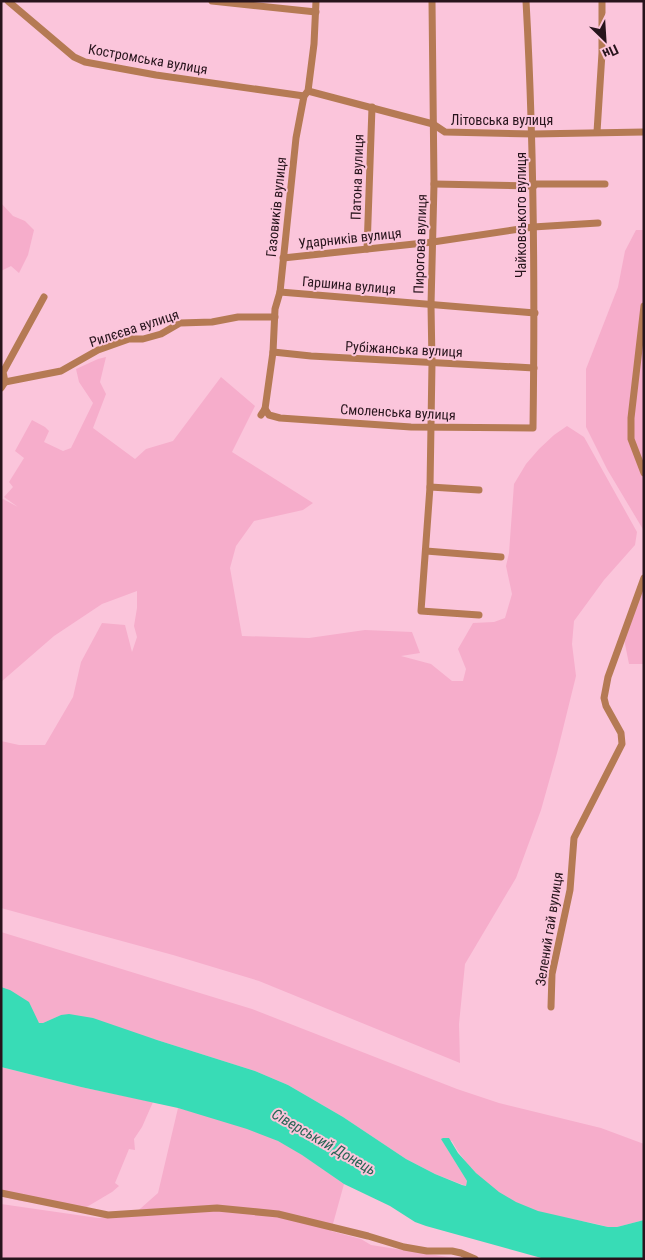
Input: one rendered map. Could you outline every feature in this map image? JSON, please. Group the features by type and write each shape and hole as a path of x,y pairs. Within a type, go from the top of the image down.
{"street":[{"name":"Костромська вулиця","path":"8,1 74,57 85,62 156,75 306,93"},
{"path":"212,1 316,12"},
{"name":"Газовиків вулиця","path":"263,412 273,352 275,309 280,292 296,138 306,93 316,1"},
{"name":"Пирогова вулиця","path":"432,1 434,184 430,306 432,363 430,487 421,610 479,615"},
{"name":"Чайковського вулиця","path":"526,1 534,186 535,313 533,428"},
{"path":"598,132 602,53 602,1"},
{"name":"Літовська вулиця","path":"306,93 372,107 433,124 445,132 533,134 644,132"},
{"name":"Патона вулиця","path":"367,248 372,107"},
{"path":"434,184 534,186 536,184 605,184"},
{"name":"Ударників вулиця","path":"283,258 433,242 533,227 598,223"},
{"name":"Гаршина вулиця","path":"280,292 430,306 535,313"},
{"name":"Рилєєва вулиця","path":"44,296 3,372 3,385 61,371 98,350 129,340 143,339 161,334 180,323 212,322 238,317 275,317"},
{"path":"644,306 631,418 632,439 644,473"},
{"name":"Рубіжанська вулиця","path":"273,352 534,368"},
{"name":"Смоленська вулиця","path":"263,412 280,418 430,427 533,428"},
{"path":"430,487 479,490"},
{"path":"426,551 501,557"},
{"name":"Зелений гай вулиця","path":"551,1007 552,974 570,890 574,838 622,744 621,733 606,706 604,698 608,677 644,578"},
{"path":"1,1193 108,1216 217,1208 278,1214 368,1236 404,1247 427,1251 461,1252 475,1259"}],"shaded area":[{"path":"1,203 13,216 25,221 34,230 28,255 19,273 11,266 1,271"},
{"path":"636,230 644,230 644,531 607,469 586,427 586,369 618,287 625,251"},
{"path":"106,357 100,382 106,394 93,428 135,459 146,449 173,441 221,377 255,406 232,452 313,503 303,510 254,521 236,546 230,568 242,636 309,638 365,630 412,632 420,653 401,656 431,664 452,681 463,681 466,669 458,649 473,623 494,622 505,618 512,594 506,566 509,553 514,484 526,464 539,449 567,426 584,437 637,532 635,545 604,580 574,621 572,644 576,676 541,810 516,878 465,964 459,1024 460,1063 259,981 173,955 1,908 1,741 19,745 45,745 73,697 81,662 102,623 125,625 132,652 137,637 134,626 137,591 102,604 54,636 1,682 1,500 3,499 18,507 4,497 13,487 9,482 24,458 15,451 32,420 49,431 44,442 63,451 71,448 93,403 79,382 76,369"},
{"path":"644,583 644,664 629,664 624,639"},
{"path":"1,932 252,1009 457,1089 499,1103 601,1128 644,1144 644,1220 617,1227 608,1227 533,1210 509,1199 487,1183 467,1163 452,1141 442,1140 467,1181 466,1186 435,1174 406,1159 343,1117 288,1085 255,1071 157,1040 61,1015 39,1023 10,990 1,987"},
{"path":"1,1067 81,1087 153,1102 142,1127 134,1139 135,1150 129,1149 115,1183 119,1186 85,1208 20,1201 1,1196"},
{"path":"178,1108 230,1122 268,1136 313,1162 344,1184 331,1231 361,1239 371,1245 461,1259 1,1259 1,1204 98,1218 132,1216 158,1193"}],"water":[{"name":"Сіверський Донець","path":"1,987 10,990 29,1002 39,1023 69,1014 93,1018 255,1071 288,1085 343,1117 406,1159 462,1185 466,1186 467,1181 441,1139 443,1138 449,1138 458,1153 476,1173 499,1192 516,1202 538,1211 608,1227 617,1227 644,1220 644,1259 545,1259 426,1226 344,1184 278,1141 247,1129 178,1108 1,1067"}]}
